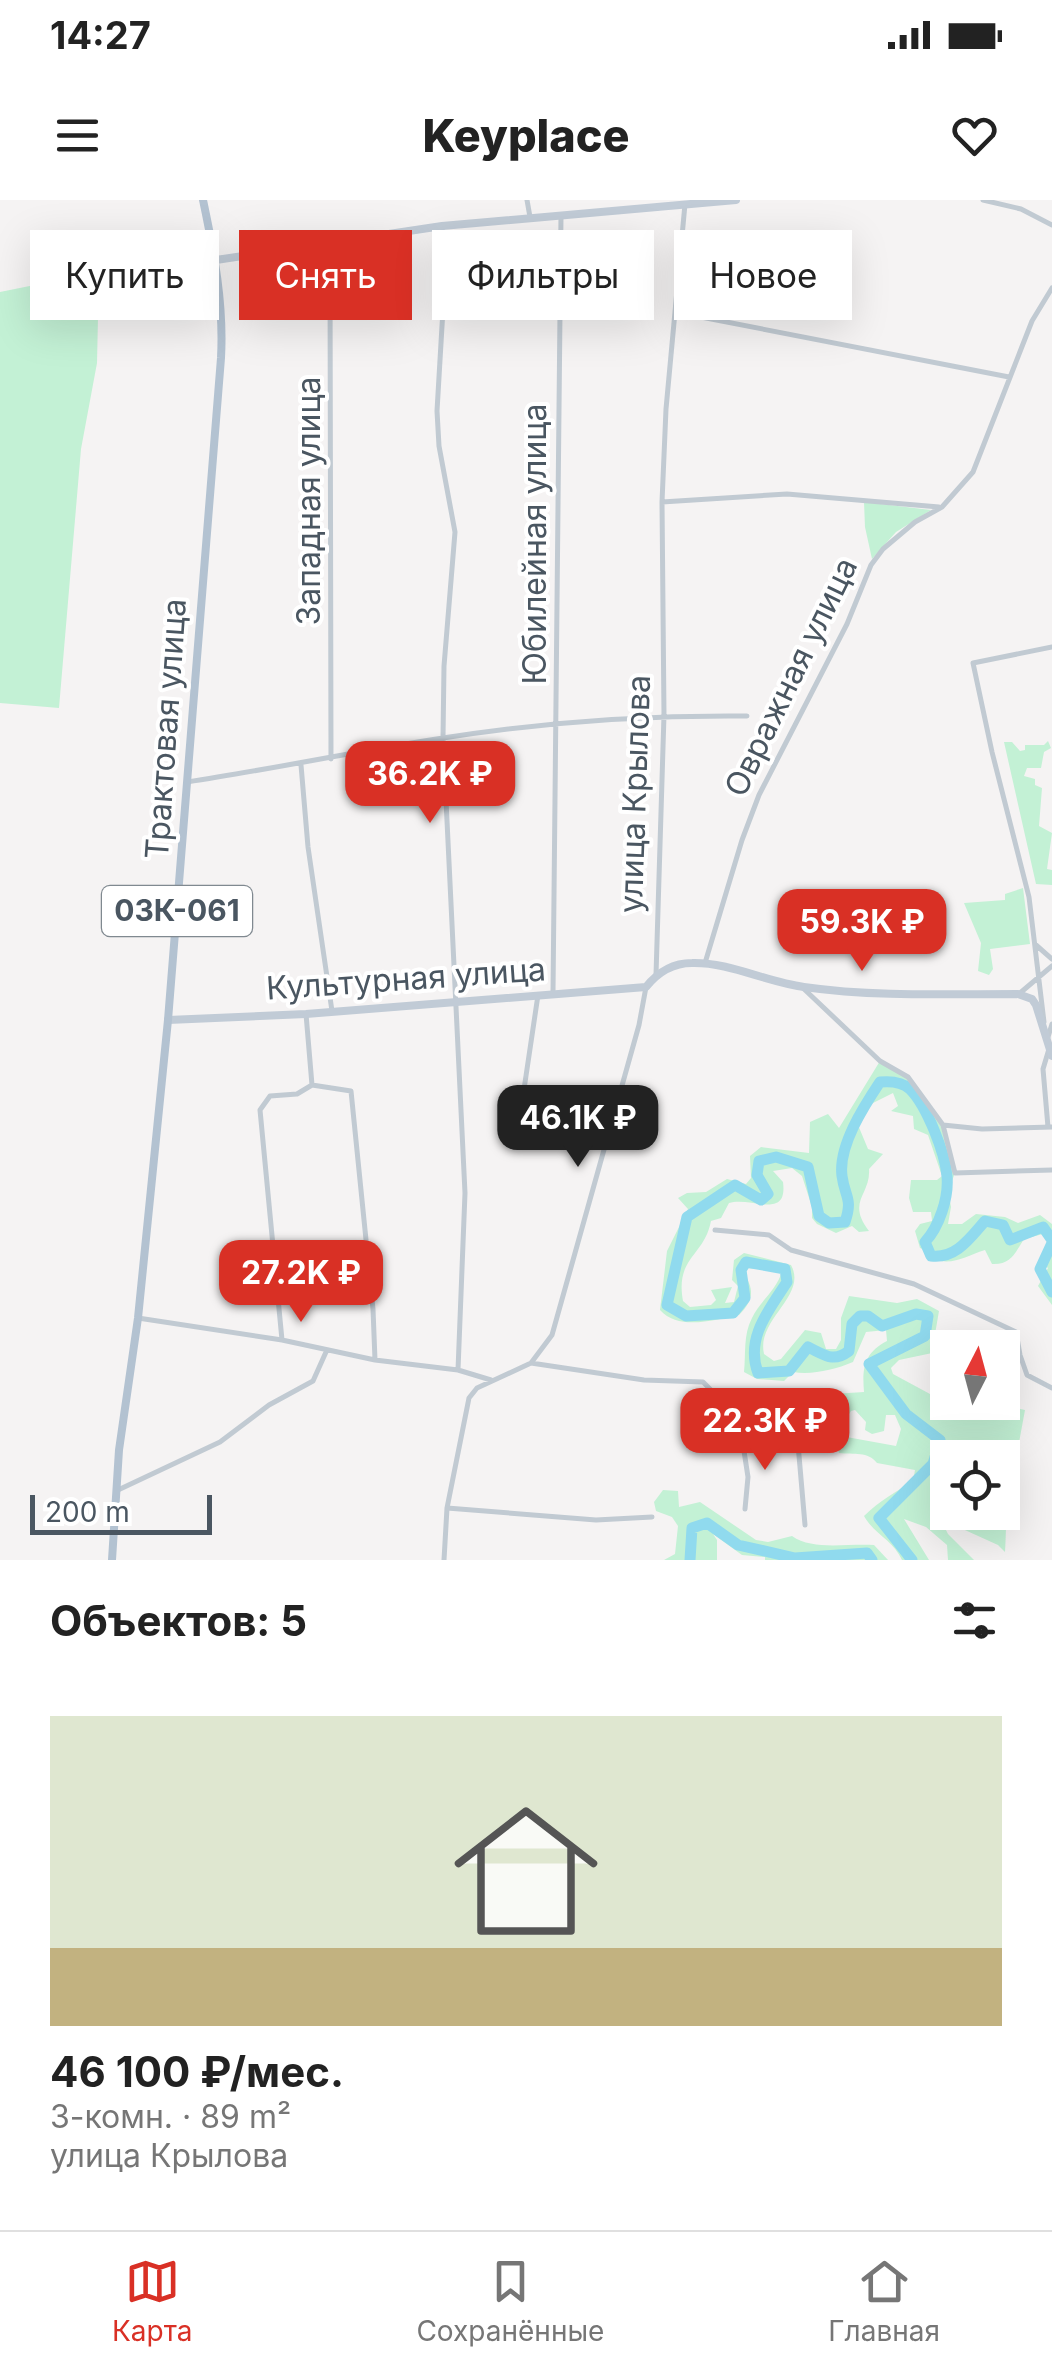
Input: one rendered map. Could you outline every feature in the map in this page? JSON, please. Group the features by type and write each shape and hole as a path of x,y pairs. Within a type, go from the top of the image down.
{"main road":[{"name":"Трактовая улица","path":"203,200 210,230"},
{"name":"Трактовая улица","path":"112,1560 116,1492 168,1020 222,334 219,297"}],"street":[{"path":"527,200 530,217"},
{"path":"412,231 736,200"},
{"path":"983,200 1021,209 1052,226"},
{"name":"улица Крылова","path":"683,230 686,204"},
{"name":"Юбилейная улица","path":"553,993 560,215"},
{"path":"442,226 438,429 455,532 444,666 444,738 465,1193 458,1370"},
{"name":"Овражная улица","path":"705,963 759,795 847,624 871,566 883,549 915,522 942,507 973,472 1032,321 1052,288"},
{"name":"Западная улица","path":"330,320 332,759"},
{"name":"улица Крылова","path":"656,975 664,716 662,502 674,320"},
{"path":"716,320 1010,377"},
{"path":"662,502 787,494 942,507"},
{"path":"1050,1050 1029,897 973,662 1052,646"},
{"path":"187,782 444,738 556,724 664,716 747,716"},
{"path":"300,765 332,1011"},
{"path":"1018,994 1031,986 1052,962 1034,942"},
{"path":"444,1560 447,1508 469,1398 491,1380 531,1363 552,1335 639,1025 646,987 656,975 673,966 705,963 801,987 879,994 1018,994 1052,1009"},
{"name":"Культурная улица","path":"168,1020 306,1014 646,987"},
{"path":"801,987 880,1060 908,1077 943,1126 955,1173 1052,1170"},
{"path":"523,1096 538,995"},
{"path":"1032,1000 1050,1050"},
{"path":"306,1014 312,1085"},
{"path":"943,1126 1050,1126 1043,1069 1050,1050 1052,1024"},
{"path":"282,1340 260,1110 270,1096 297,1094 312,1085 351,1091 374,1360"},
{"path":"715,1230 769,1236 791,1250 914,1284 1003,1324 1016,1332 1027,1374 1052,1388"},
{"path":"138,1318 282,1340 374,1360 458,1370 491,1380"},
{"path":"116,1492 220,1442 269,1405 313,1382 326,1352"},
{"path":"531,1363 644,1380 702,1382 710,1390 717,1422 728,1434 798,1444 805,1524"},
{"path":"742,1438 748,1476 745,1509"},
{"path":"447,1508 596,1520 652,1517"}],"green space":[{"path":"30,286 30,320 98,320 97,363 81,449 59,708 0,703 0,292"},
{"path":"864,502 931,510 896,532 872,559"},
{"path":"1048,741 1051,748 1044,752 1041,768 1027,768 1024,776 1035,779 1035,785 1042,788 1039,826 1052,833 1047,869 1052,870 1052,885 1036,884 1004,742 1012,742 1020,751 1025,750 1025,745 1044,745"},
{"path":"1023,888 1030,944 990,949 993,969 989,975 978,971 981,943 964,903 1005,900 1005,894"},
{"path":"880,1061 907,1076 943,1125 955,1173 948,1191 948,1224 962,1224 976,1214 1005,1217 1018,1223 1040,1215 1052,1224 1052,1305 1038,1286 1048,1268 1039,1261 1048,1240 1043,1234 1024,1239 1012,1257 998,1264 992,1264 985,1250 942,1261 920,1248 915,1231 920,1224 932,1221 931,1212 913,1212 909,1198 911,1180 937,1180 942,1176 928,1135 914,1129 913,1116 891,1111 898,1106 893,1093 869,1105 858,1125 868,1149 883,1154 869,1169 859,1205 869,1231 859,1232 852,1226 836,1233 817,1224 802,1176 792,1168 773,1171 783,1182 780,1201 729,1203 721,1218 711,1221 703,1243 686,1266 683,1301 690,1307 711,1305 716,1300 711,1290 732,1287 725,1303 734,1302 738,1286 732,1280 734,1260 744,1253 791,1265 793,1287 764,1341 764,1354 774,1361 781,1359 805,1330 821,1333 826,1349 836,1349 849,1296 897,1303 917,1299 939,1311 936,1330 930,1330 930,1353 899,1360 891,1368 893,1374 930,1394 930,1420 1020,1420 1020,1409 1025,1410 1019,1440 930,1440 930,1530 946,1530 974,1560 948,1560 947,1545 926,1527 904,1519 929,1560 902,1560 864,1516 913,1481 915,1470 877,1463 865,1455 839,1453 836,1443 841,1436 896,1446 901,1429 895,1415 886,1415 884,1431 872,1434 865,1430 866,1422 855,1410 846,1419 833,1423 811,1404 817,1395 864,1392 866,1362 887,1341 886,1330 866,1332 853,1362 846,1365 793,1372 784,1381 757,1379 744,1372 747,1331 782,1271 746,1268 744,1274 751,1295 739,1315 687,1322 660,1310 667,1251 688,1209 678,1198 687,1193 706,1192 727,1179 746,1184 751,1178 750,1156 761,1147 809,1153 810,1122 828,1114 839,1128"},
{"path":"663,1490 678,1491 679,1507 700,1502 756,1540 768,1542 792,1536 820,1545 874,1545 888,1560 765,1560 742,1555 713,1534 717,1540 717,1560 664,1560 675,1554 678,1526 672,1517 656,1511 654,1502"},
{"path":"965,1530 1006,1530 1005,1552"}],"waterway":[{"path":"912,1560 879,1518 933,1464 940,1440 906,1414 869,1364 925,1336 928,1316 916,1314 882,1326 868,1316 860,1316 852,1324 849,1351 843,1355 829,1356 808,1347 789,1371 758,1373 757,1336 787,1282 785,1269 746,1262 741,1270 745,1298 733,1313 686,1316 667,1305 687,1217 735,1185 761,1200 768,1194 757,1175 759,1161 776,1157 808,1167 819,1216 829,1223 845,1222 848,1203 842,1164 848,1139 880,1082 892,1082 910,1089 923,1107 946,1166 945,1203 925,1242 931,1256 955,1251 985,1221 1003,1225 1010,1240 1043,1227 1052,1240"},
{"path":"1052,1243 1040,1269 1052,1292"},
{"path":"690,1560 692,1528 707,1523 738,1545 795,1558 867,1553 872,1560"}]}
